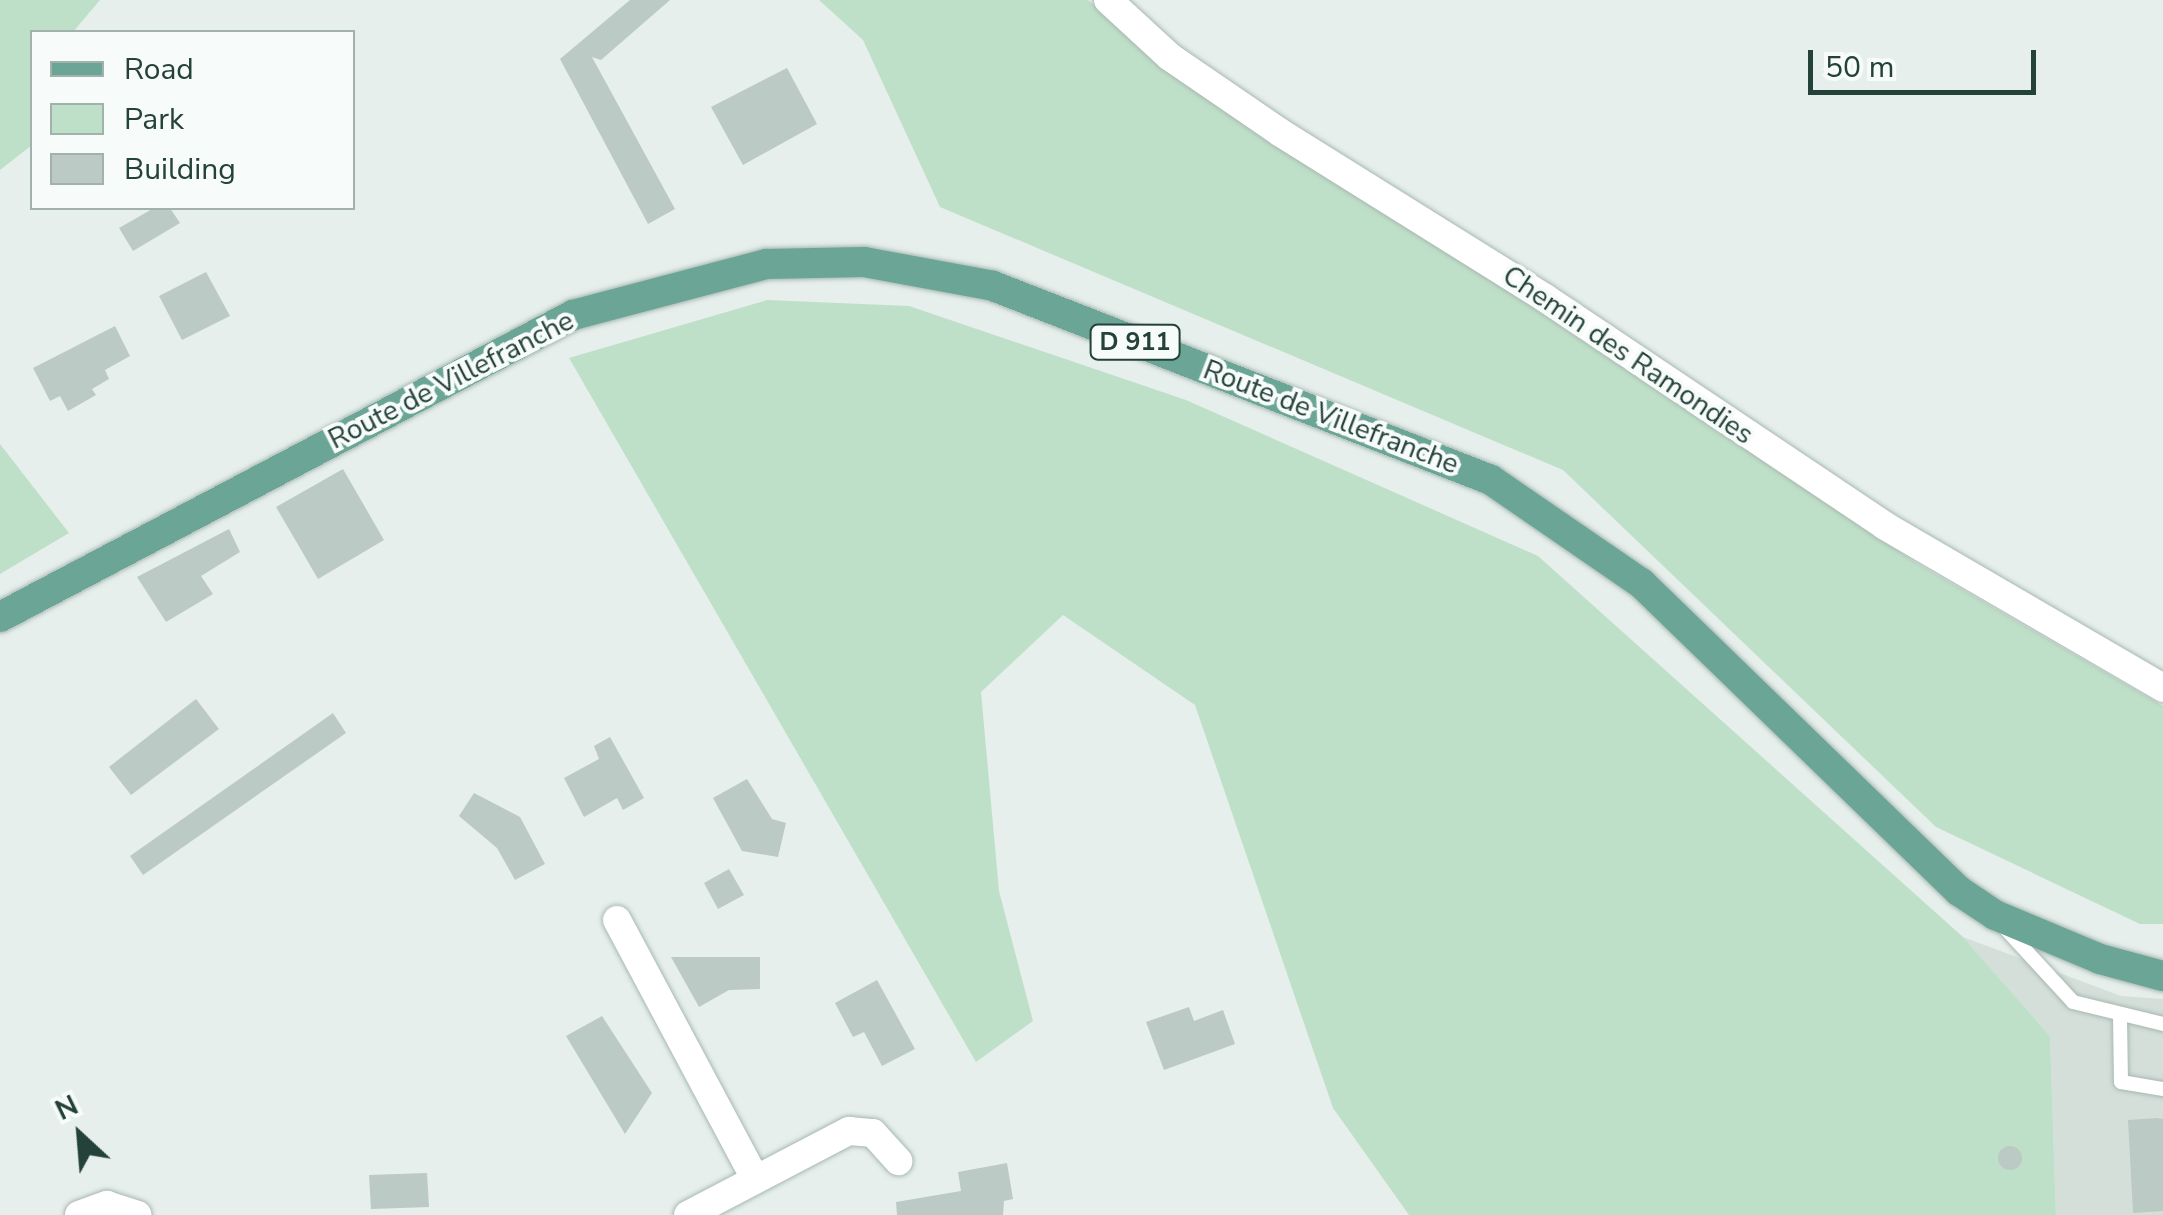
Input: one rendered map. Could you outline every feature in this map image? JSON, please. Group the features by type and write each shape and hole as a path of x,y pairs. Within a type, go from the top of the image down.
{"main road":[{"name":"Route de Villefranche","path":"0,617 573,315 766,264 864,262 992,286 1491,480 1640,583 1916,855 1996,915 2100,959 2163,976"}],"street":[{"name":"Chemin des Ramondies","path":"1108,0 1170,57 1281,134 1545,298 1885,526 2037,620 2163,688"},
{"path":"617,920 756,1178"},
{"path":"688,1215 850,1131 873,1132 898,1161"},
{"path":"79,1215 107,1206 136,1215"}],"lane":[{"path":"1996,915 2044,978 2073,1002 2120,1018 2163,1024"},
{"path":"2120,1018 2121,1082 2163,1089"}],"shaded area":[{"path":"1963,937 2121,996 2163,999 2163,1215 2056,1215 2050,1036"}],"green space":[{"path":"0,0 100,0 75,30 30,30 30,147 0,170"},
{"path":"819,0 1088,0 1150,53 1918,564 2163,706 2163,924 2140,924 1936,827 1563,470 940,207 863,40"},
{"path":"767,300 909,306 1186,400 1538,556 1963,937 2050,1036 2056,1215 1409,1215 1333,1108 1195,705 1063,615 981,692 999,891 1033,1021 976,1062 569,358"},
{"path":"0,444 69,533 0,574"}],"building":[{"path":"630,0 670,0 601,60 592,57 675,209 648,224 560,59"},
{"path":"787,68 817,124 743,165 711,107"},
{"path":"150,210 171,210 180,223 133,251 119,228"},
{"path":"206,272 230,316 182,340 159,296"},
{"path":"115,326 130,356 105,370 109,379 92,389 96,395 68,411 60,396 50,401 33,368"},
{"path":"343,469 384,540 318,579 276,507"},
{"path":"229,529 240,552 201,576 213,594 166,622 137,577"},
{"path":"196,699 219,729 131,795 109,767"},
{"path":"333,713 346,733 143,875 130,856"},
{"path":"610,737 644,798 623,810 617,798 584,817 564,778 599,759 594,746"},
{"path":"747,779 772,819 786,823 778,857 742,851 713,798"},
{"path":"474,793 520,817 545,864 515,880 497,848 459,816"},
{"path":"729,869 744,895 718,909 704,883"},
{"path":"671,957 760,957 760,989 729,990 699,1007"},
{"path":"877,980 915,1049 882,1066 864,1032 853,1037 835,1003"},
{"path":"1189,1007 1194,1021 1223,1010 1235,1044 1164,1070 1146,1022"},
{"path":"602,1016 652,1093 625,1134 566,1036"},
{"path":"2163,1119 2163,1211 2133,1213 2128,1120"},
{"path":"2010,1146 2019,1149 2019,1167 2010,1170 2001,1167 1998,1158 2001,1149"},
{"path":"1007,1163 1013,1199 1004,1201 1003,1215 897,1215 896,1202 961,1191 958,1172"},
{"path":"427,1173 429,1207 371,1209 369,1175"}]}
